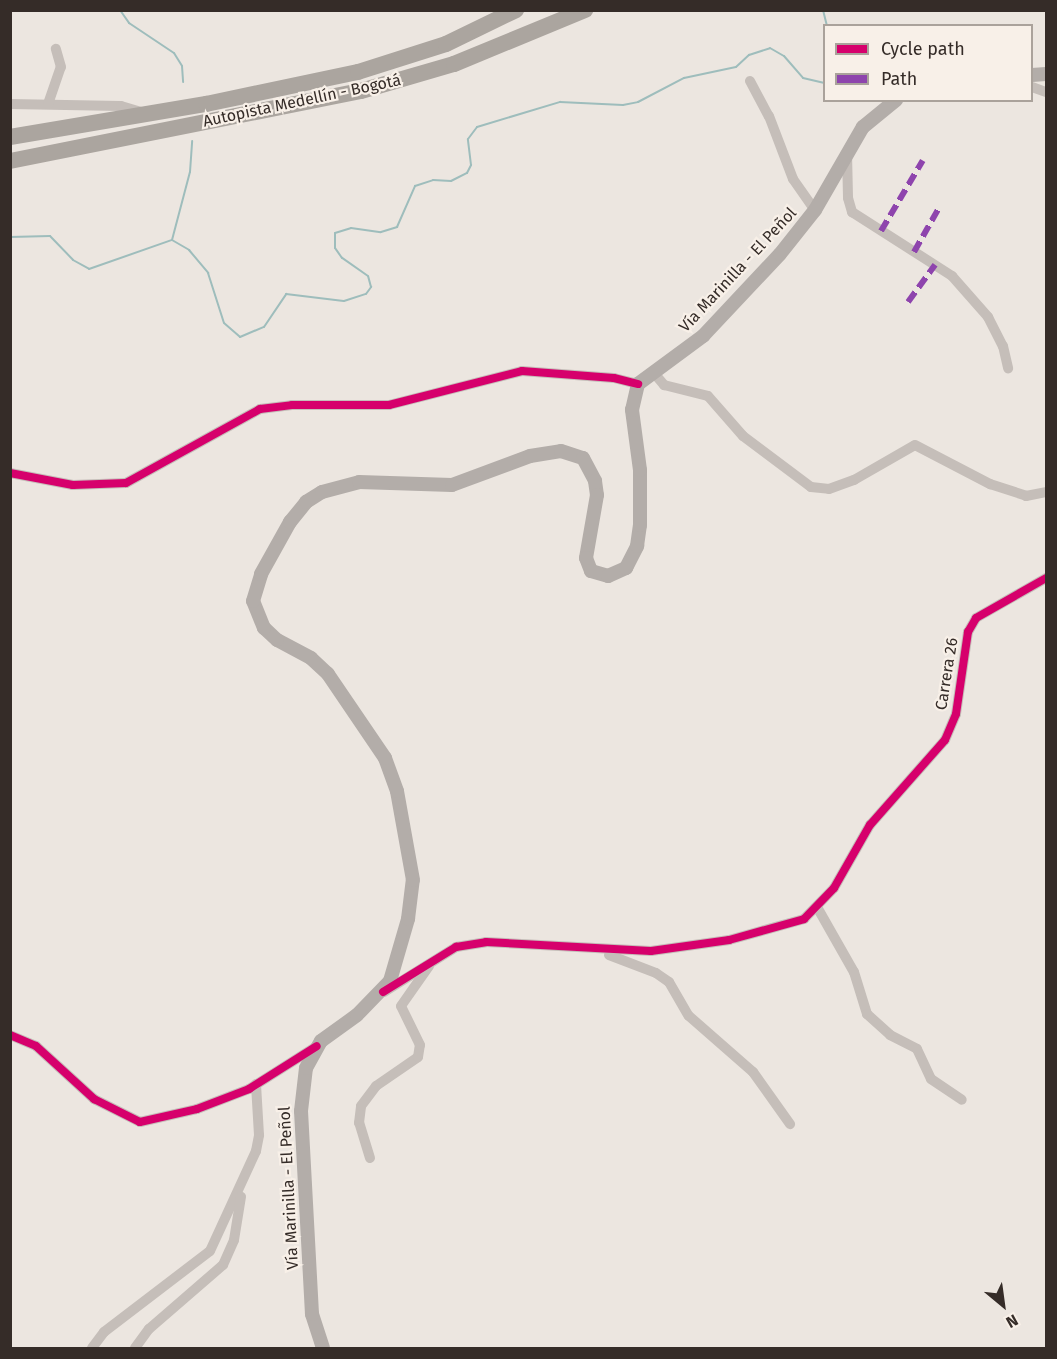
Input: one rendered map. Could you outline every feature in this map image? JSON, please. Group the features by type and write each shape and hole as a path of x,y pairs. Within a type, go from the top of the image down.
{"highway":[{"name":"Autopista Medellín - Bogotá","path":"10,137 142,112 206,104 377,67 446,44 516,10"},
{"name":"Autopista Medellín - Bogotá","path":"10,161 361,91 454,64 585,10"}],"main road":[{"name":"Vía Marinilla - El Peñol","path":"323,1348 312,1314 301,1111 306,1068 317,1046 383,993 397,959 413,891 411,854 397,791 385,758 328,674 311,658 277,640 264,628 256,613 256,585 290,522 306,502 322,492 359,482 452,485 538,454 561,451 583,458 595,481 597,495 586,558 589,567 599,574 618,573 631,562 640,525 640,470 632,410 638,384 703,336 815,210 847,150 863,127 894,102"}],"street":[{"path":"48,104 61,67 56,50"},
{"path":"750,81 769,116 793,179 815,210"},
{"path":"10,104 121,106 142,112"},
{"path":"847,150 848,198 852,212 952,276 988,317 1003,346 1008,368"},
{"path":"10,473 73,485 126,483 260,409 292,405 389,405 522,371 638,384"},
{"path":"654,373 664,385 708,396 743,436 811,487 829,489 854,480 915,445 990,484 1026,496 1047,492"},
{"name":"Carrera 26","path":"595,950 651,951 729,940 804,919 834,888 870,825 945,740 956,714 968,632 976,618 1047,578"},
{"path":"817,907 854,972 867,1014 890,1035 917,1049 932,1079 962,1100"},
{"path":"383,993 436,957 456,947 486,942 595,950 656,973 669,982 689,1016 753,1072 790,1124"},
{"path":"370,1158 359,1123 361,1106 376,1086 418,1057 420,1045 401,1006 436,957"},
{"path":"10,1035 36,1046 94,1099 140,1122 197,1109 256,1084 317,1046"},
{"path":"135,1348 145,1333 226,1260 234,1240 243,1187 260,1135 256,1084"},
{"path":"92,1348 104,1332 210,1251 243,1187"}],"waterway":[{"path":"120,10 129,23 174,53 182,66 183,82"},
{"path":"823,10 826,24"},
{"path":"10,237 50,236 73,260 89,269 172,240 189,250 208,273 224,323 240,337 264,327 286,294 344,301 366,294 371,287 368,276 342,258 335,248 335,233 351,228 381,232 397,227 415,186 433,180 451,181 467,173 471,165 468,139 477,127 560,102 623,105 638,102 684,78 736,67 749,55 770,48 784,56 803,78 823,83"},
{"path":"172,240 190,172 192,141"}],"marked path":[{"path":"881,231 923,160"},
{"path":"914,252 940,206"},
{"path":"908,302 935,265"}],"cycle path":[{"path":"10,473 73,485 126,483 260,409 292,405 389,405 522,371 614,378 638,384"},
{"path":"383,992 456,947 486,942 651,951 729,940 804,919 834,888 870,825 945,740 956,714 968,632 976,618 1046,578"},
{"path":"10,1035 36,1046 94,1099 140,1122 197,1109 249,1089 317,1046"}]}
